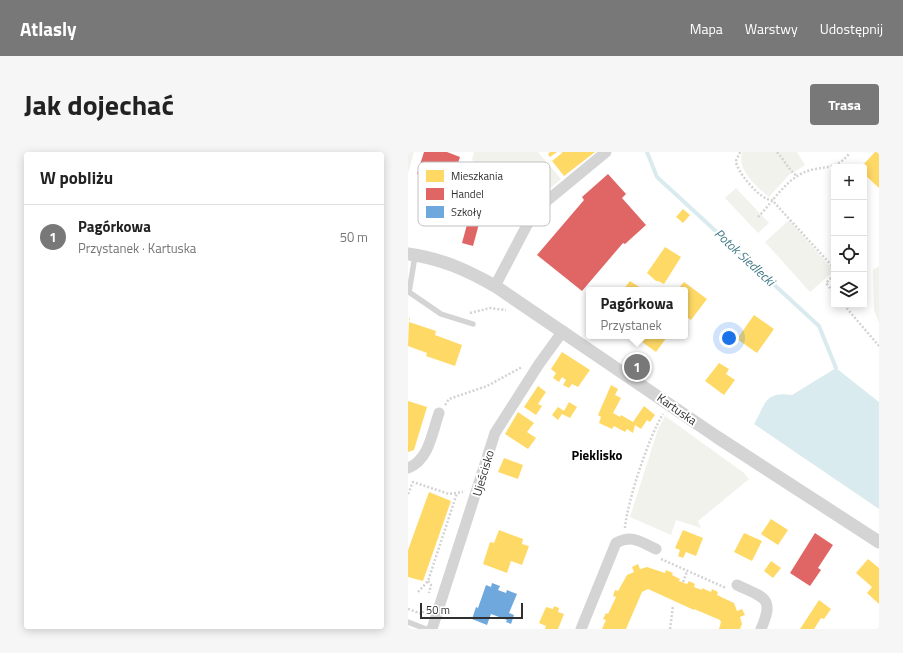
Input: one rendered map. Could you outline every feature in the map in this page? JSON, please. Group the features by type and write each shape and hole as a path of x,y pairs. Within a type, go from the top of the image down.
{"street":[{"path":"550,198 606,152"},
{"path":"495,286 526,226"},
{"name":"Kartuska","path":"412,254 451,264 495,286 717,437 879,542"},
{"name":"Ujeścisko","path":"432,629 495,433 539,364 563,331"},
{"path":"408,468 414,466 424,457 439,414"},
{"path":"582,629 616,543 625,539 635,539 656,553"},
{"path":"733,587 761,596 767,602 768,613 761,629"}],"lane":[{"path":"412,254 409,292 441,314 473,324"},
{"path":"408,622 426,629"}],"path":[{"path":"740,152 736,162 739,170 753,188 763,198 772,200 831,265"},
{"path":"777,152 783,158 787,168 797,176"},
{"path":"758,217 772,200 797,176 814,168 834,167 842,162 849,154"},
{"path":"831,278 826,283 831,289"},
{"path":"457,319 476,310 490,308 502,310 512,309"},
{"path":"847,308 879,346"},
{"path":"439,414 449,399 487,386 527,364 539,364"},
{"path":"625,539 628,508 656,425 665,411"},
{"path":"408,494 413,482 449,494 467,492"},
{"path":"418,592 428,581 457,493"},
{"path":"656,553 688,571 733,587"},
{"path":"683,582 688,571"},
{"path":"428,581 431,585 428,600"},
{"path":"408,609 422,614 426,605"},
{"path":"670,629 673,606"}],"shaded area":[{"path":"408,152 414,152 408,173"},
{"path":"474,152 538,152 547,162 475,162 472,160"},
{"path":"742,152 797,152 805,165 789,175 769,197 753,183 745,172 742,166"},
{"path":"550,166 561,179 550,188"},
{"path":"736,188 769,223 758,233 725,198"},
{"path":"789,220 831,268 831,274 810,292 765,242"},
{"path":"879,266 879,323 874,310 873,270"},
{"path":"836,368 879,402 879,509 754,424 767,400 771,397 783,394 792,395"},
{"path":"665,416 744,473 749,479 698,521 701,528 676,520 671,535 630,517 658,429"}],"building: Mieszkania":[{"path":"550,152 557,152 550,157 548,154"},
{"path":"562,152 595,152 564,176 552,161"},
{"path":"875,152 879,152 879,188 867,177 867,164 864,164"},
{"path":"683,209 690,215 683,223 676,217"},
{"path":"665,247 681,257 664,284 656,281 647,273"},
{"path":"630,281 639,287 625,287"},
{"path":"684,282 707,299 691,320 688,318 688,287 680,287"},
{"path":"754,315 774,329 757,353 737,339"},
{"path":"409,318 409,322 436,331 435,335 462,345 455,366 426,356 427,353 408,346"},
{"path":"638,339 666,339 656,352"},
{"path":"562,352 590,370 578,387 572,384 569,388 563,385 566,380 562,377 559,382 553,378 556,373 551,369"},
{"path":"719,363 729,369 726,374 735,380 724,395 705,381"},
{"path":"611,385 618,389 615,395 621,398 613,413 620,417 621,415 633,422 644,406 655,415 650,422 647,420 641,429 635,425 633,433 627,429 625,432 614,426 612,429 599,423 601,417 598,415"},
{"path":"538,386 546,392 538,404 542,406 536,415 524,407"},
{"path":"408,401 427,407 414,450 408,452"},
{"path":"569,402 577,407 570,418 562,414 558,420 552,415 558,407 564,411"},
{"path":"518,412 534,423 527,432 536,438 528,449 505,434"},
{"path":"504,458 523,465 518,479 498,472"},
{"path":"429,492 451,501 423,581 408,577 408,550"},
{"path":"771,519 788,530 778,545 761,534"},
{"path":"499,530 523,539 522,544 529,546 522,565 511,561 507,573 483,564 490,542 494,543"},
{"path":"683,530 703,538 696,556 686,552 683,558 678,556 680,550 675,548"},
{"path":"744,533 762,541 752,561 734,552"},
{"path":"868,559 879,568 879,604 867,593 872,587 856,573"},
{"path":"771,561 781,568 773,578 764,571"},
{"path":"638,564 640,569 647,567 665,573 666,570 673,573 672,575 680,579 679,581 687,584 689,581 695,584 694,587 702,590 702,588 711,592 712,589 718,592 717,595 734,603 737,611 742,609 745,615 740,617 742,624 740,629 719,629 721,622 720,620 648,589 642,592 626,629 602,629 606,620 603,619 606,613 608,614 616,597 613,596 615,590 618,591 627,575 634,572 632,567"},
{"path":"819,600 831,609 824,619 821,618 814,629 800,629"},
{"path":"554,606 559,608 558,612 564,614 558,629 545,629 546,626 539,623 546,607 553,609"}],"building: Handel":[{"path":"424,152 447,152 460,157 458,162 421,162"},
{"path":"608,174 626,194 622,198 646,225 625,244 623,243 582,291 537,255 584,200 582,197"},
{"path":"467,226 478,226 473,246 462,243"},
{"path":"815,533 833,545 818,568 821,570 810,586 790,573"}],"building: Szkoły":[{"path":"492,583 500,586 498,590 506,593 507,590 517,594 509,613 514,615 511,624 506,622 507,620 491,614 487,625 472,619 476,607 478,608 486,585 491,587"}],"waterway":[{"name":"Potok Siedlecki","path":"647,152 657,177 819,326 836,368"}],"place":[{"name":"Pagórkowa","path":"637,367"}],"district":[{"name":"Pieklisko","path":"597,455"}]}
